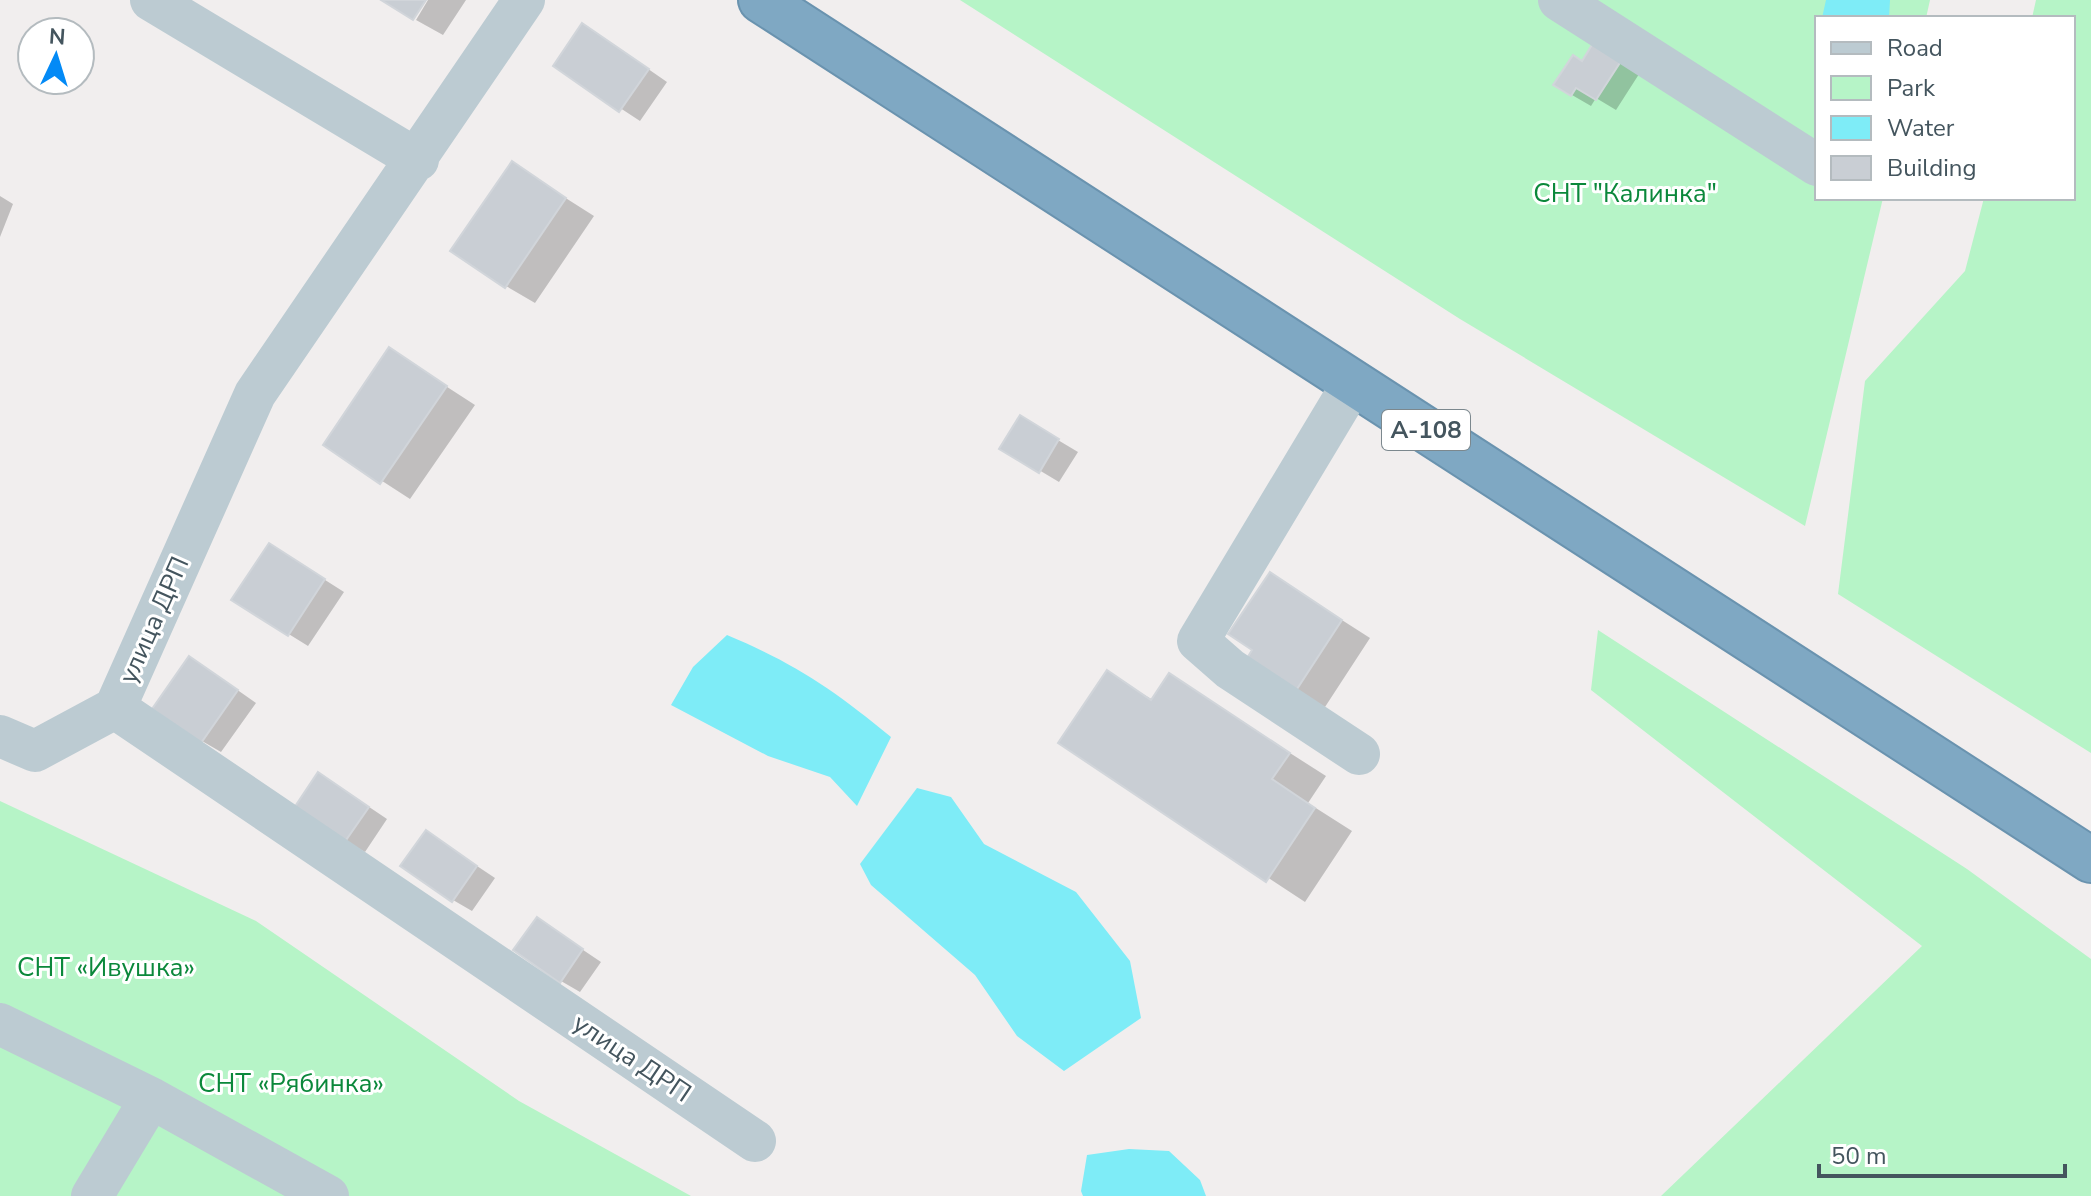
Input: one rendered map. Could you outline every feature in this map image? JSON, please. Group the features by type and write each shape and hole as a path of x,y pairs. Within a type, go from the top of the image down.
{"highway":[{"name":"А-108","path":"761,0 2091,860"}],"street":[{"path":"151,0 170,15 418,160"},
{"name":"улица ДРП","path":"524,0 418,160 255,394 115,708 755,1141"},
{"path":"1559,0 1815,164"},
{"path":"1353,383 1198,641 1230,669 1359,754"},
{"path":"0,736 35,751 115,708"},
{"path":"0,1024 151,1098 328,1196"},
{"path":"92,1196 151,1098"}],"green space":[{"name":"СНТ \"Калинка\"","path":"960,0 1930,0 1926,16 1815,16 1815,200 1883,200 1805,526 1460,319"},
{"path":"2036,0 2091,0 2091,753 1838,594 1865,381 1965,271 1983,200 2075,200 2075,16 2032,16"},
{"path":"1598,630 1967,869 2091,959 2091,1196 1661,1196 1922,946 1591,690"},
{"path":"0,801 256,921 519,1101 691,1196 0,1196"}],"water":[{"path":"1826,0 1890,0 1889,16 1822,16"},
{"path":"727,635 814,679 891,737 857,806 830,777 768,756 671,705 693,667"},
{"path":"917,788 951,797 984,844 1076,892 1130,961 1141,1018 1064,1071 1017,1036 975,975 871,885 860,864"},
{"path":"1129,1149 1169,1151 1200,1180 1206,1196 1083,1196 1081,1191 1087,1155"}],"building":[{"path":"381,0 426,0 413,20"},
{"path":"582,23 649,69 619,112 553,66"},
{"path":"1595,40 1623,58 1596,100 1576,88 1571,96 1553,85 1573,55 1582,61"},
{"path":"512,161 566,198 505,288 450,251"},
{"path":"389,347 447,386 380,484 323,445"},
{"path":"1020,415 1059,439 1039,473 999,449"},
{"path":"269,543 325,579 288,636 231,600"},
{"path":"1270,572 1342,620 1295,692 1246,660 1252,650 1228,634"},
{"path":"189,656 238,690 201,743 152,709"},
{"path":"1107,670 1151,700 1169,673 1290,753 1272,779 1315,808 1266,882 1058,743"},
{"path":"318,772 369,807 344,843 294,808"},
{"path":"426,830 477,866 452,902 400,866"},
{"path":"537,917 583,949 560,983 513,950"}],"park label":[{"name":"СНТ «Ивушка»","path":"106,967"},
{"name":"СНТ «Рябинка»","path":"291,1083"}]}
